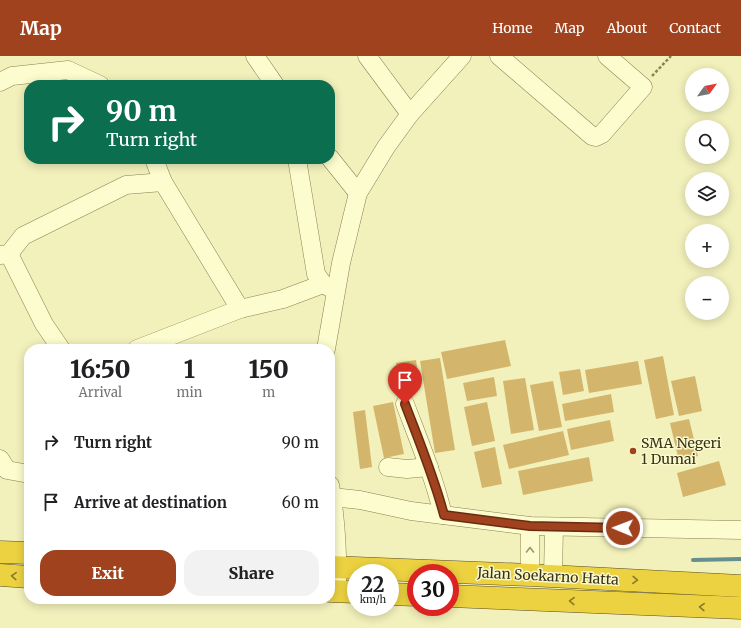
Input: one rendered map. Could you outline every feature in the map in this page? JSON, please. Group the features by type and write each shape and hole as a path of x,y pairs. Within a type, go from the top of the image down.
{"highway":[{"path":"0,552 24,553"},
{"name":"Jalan Soekarno Hatta","path":"335,568 553,576 741,586"},
{"path":"0,575 24,577"},
{"name":"Jalan Soekarno Hatta","path":"459,596 741,608"}],"street":[{"path":"255,56 272,80"},
{"path":"367,56 410,114"},
{"path":"326,344 329,287 341,263 358,193 386,148 410,114 462,56"},
{"path":"504,58 592,136 596,137 602,134 643,87 607,56"},
{"path":"0,82 12,76 68,70 89,80"},
{"path":"156,164 163,182 240,309"},
{"path":"298,164 316,274 329,287"},
{"path":"335,164 358,193"},
{"path":"58,344 44,324 5,255 23,236 126,185 163,182"},
{"path":"150,344 240,309 329,287"},
{"path":"405,404 437,488 444,515"},
{"path":"0,458 7,470 24,473"},
{"path":"388,467 407,469 429,467"},
{"path":"335,492 360,500 411,511 530,526 741,530"},
{"path":"530,526 530,575"},
{"path":"553,576 554,527"},
{"path":"335,571 341,592"}],"path":[{"path":"643,87 671,56"}],"building":[{"path":"505,340 511,366 447,379 441,352"},
{"path":"663,356 674,415 656,419 644,360"},
{"path":"440,358 455,450 435,453 420,361"},
{"path":"416,360 420,388 401,391 396,363"},
{"path":"638,361 642,384 589,393 585,370"},
{"path":"580,369 584,391 563,395 559,372"},
{"path":"695,376 702,411 679,416 671,381"},
{"path":"494,377 497,396 467,401 463,383"},
{"path":"525,378 534,430 511,434 503,381"},
{"path":"553,381 562,427 539,431 530,385"},
{"path":"611,394 614,412 565,421 562,404"},
{"path":"393,402 404,454 384,458 373,406"},
{"path":"487,402 495,441 472,446 464,407"},
{"path":"365,410 372,467 360,469 353,412"},
{"path":"689,419 698,456 679,461 670,423"},
{"path":"610,420 614,441 571,450 567,429"},
{"path":"563,431 569,455 509,469 503,445"},
{"path":"495,447 502,484 482,488 474,452"},
{"path":"589,457 593,481 523,495 518,471"},
{"path":"719,461 726,485 683,497 677,473"}],"waterway":[{"path":"693,560 741,559"}],"place":[{"name":"SMA Negeri 1 Dumai","path":"633,451"}],"route":[{"path":"405,404 437,488 444,515 530,526 623,528"}]}
